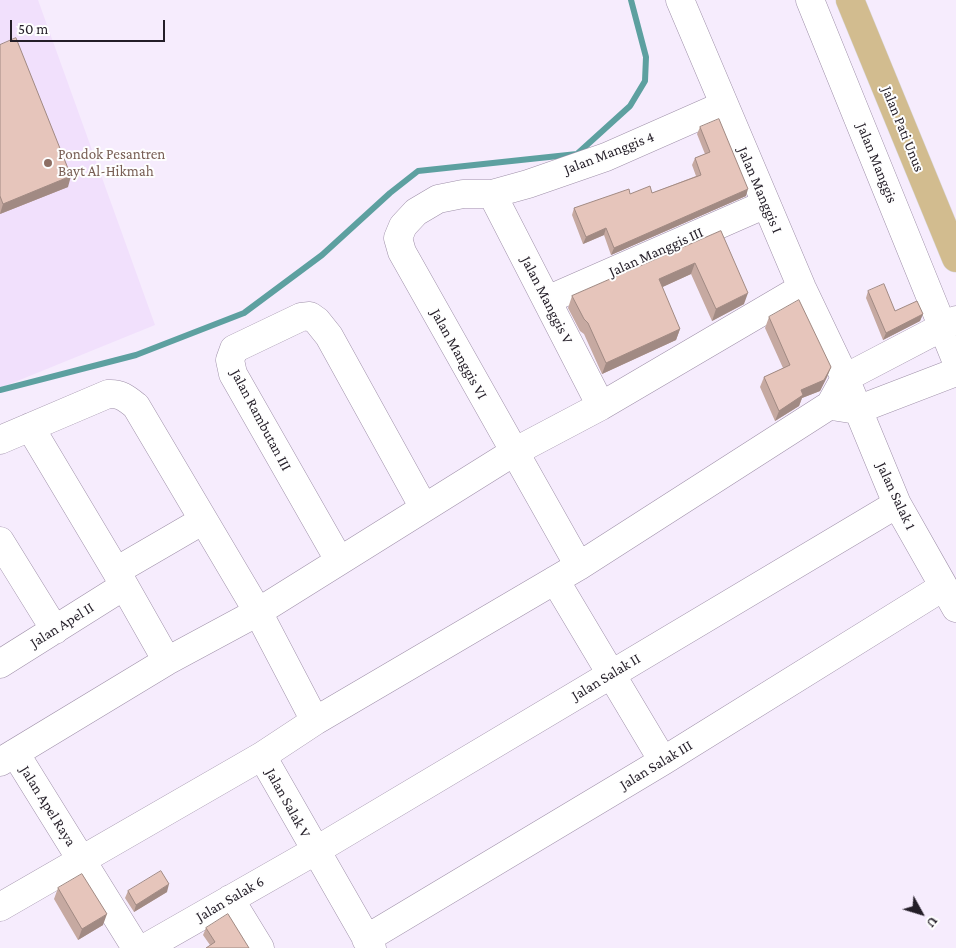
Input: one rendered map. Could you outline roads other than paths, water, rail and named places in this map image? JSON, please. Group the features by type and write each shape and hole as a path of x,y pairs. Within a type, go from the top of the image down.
{"main road":[{"name":"Jalan Pati Unus","path":"850,0 956,258"}],"street":[{"name":"Jalan Manggis I","path":"680,0 802,288 846,378"},
{"name":"Jalan Manggis","path":"810,0 950,323 956,360"},
{"name":"Jalan Manggis 4","path":"492,194 606,157 724,105"},
{"name":"Jalan Manggis VI","path":"492,194 463,194 438,199 416,212 403,226 398,238 402,252 579,566"},
{"name":"Jalan Manggis V","path":"492,194 601,406"},
{"name":"Jalan Manggis III","path":"547,300 766,204"},
{"path":"7,757 167,661 258,612 514,452 601,406 802,288"},
{"name":"Jalan Rambutan III","path":"339,560 233,374 230,360 234,349 300,317 310,316 317,321 328,336 424,508"},
{"path":"0,907 262,756 314,721 579,566 830,405 846,378 950,323"},
{"path":"830,405 857,410 956,372"},
{"name":"Jalan Salak 1","path":"846,378 857,410 897,504 949,598"},
{"path":"0,440 108,394 117,393 136,406 202,521 258,612 314,721"},
{"path":"30,427 167,661"},
{"name":"Jalan Salak II","path":"315,851 897,504"},
{"name":"Jalan Apel II","path":"0,664 55,630 120,579 202,521"},
{"path":"0,541 9,578 55,630"},
{"path":"555,580 663,761"},
{"name":"Jalan Salak III","path":"369,943 663,761 949,598"},
{"name":"Jalan Salak V","path":"262,756 369,943"},
{"name":"Jalan Apel Raya","path":"7,757 81,859 136,948"},
{"name":"Jalan Salak 6","path":"145,948 315,851"},
{"path":"230,899 260,948"}],"waterway":[{"path":"0,390 136,355 244,313 322,255 390,193 418,171 577,154 630,106 645,81 646,57 631,0"}],"place":[{"name":"Pondok Pesantren Bayt Al-Hikmah","path":"48,163"}]}
